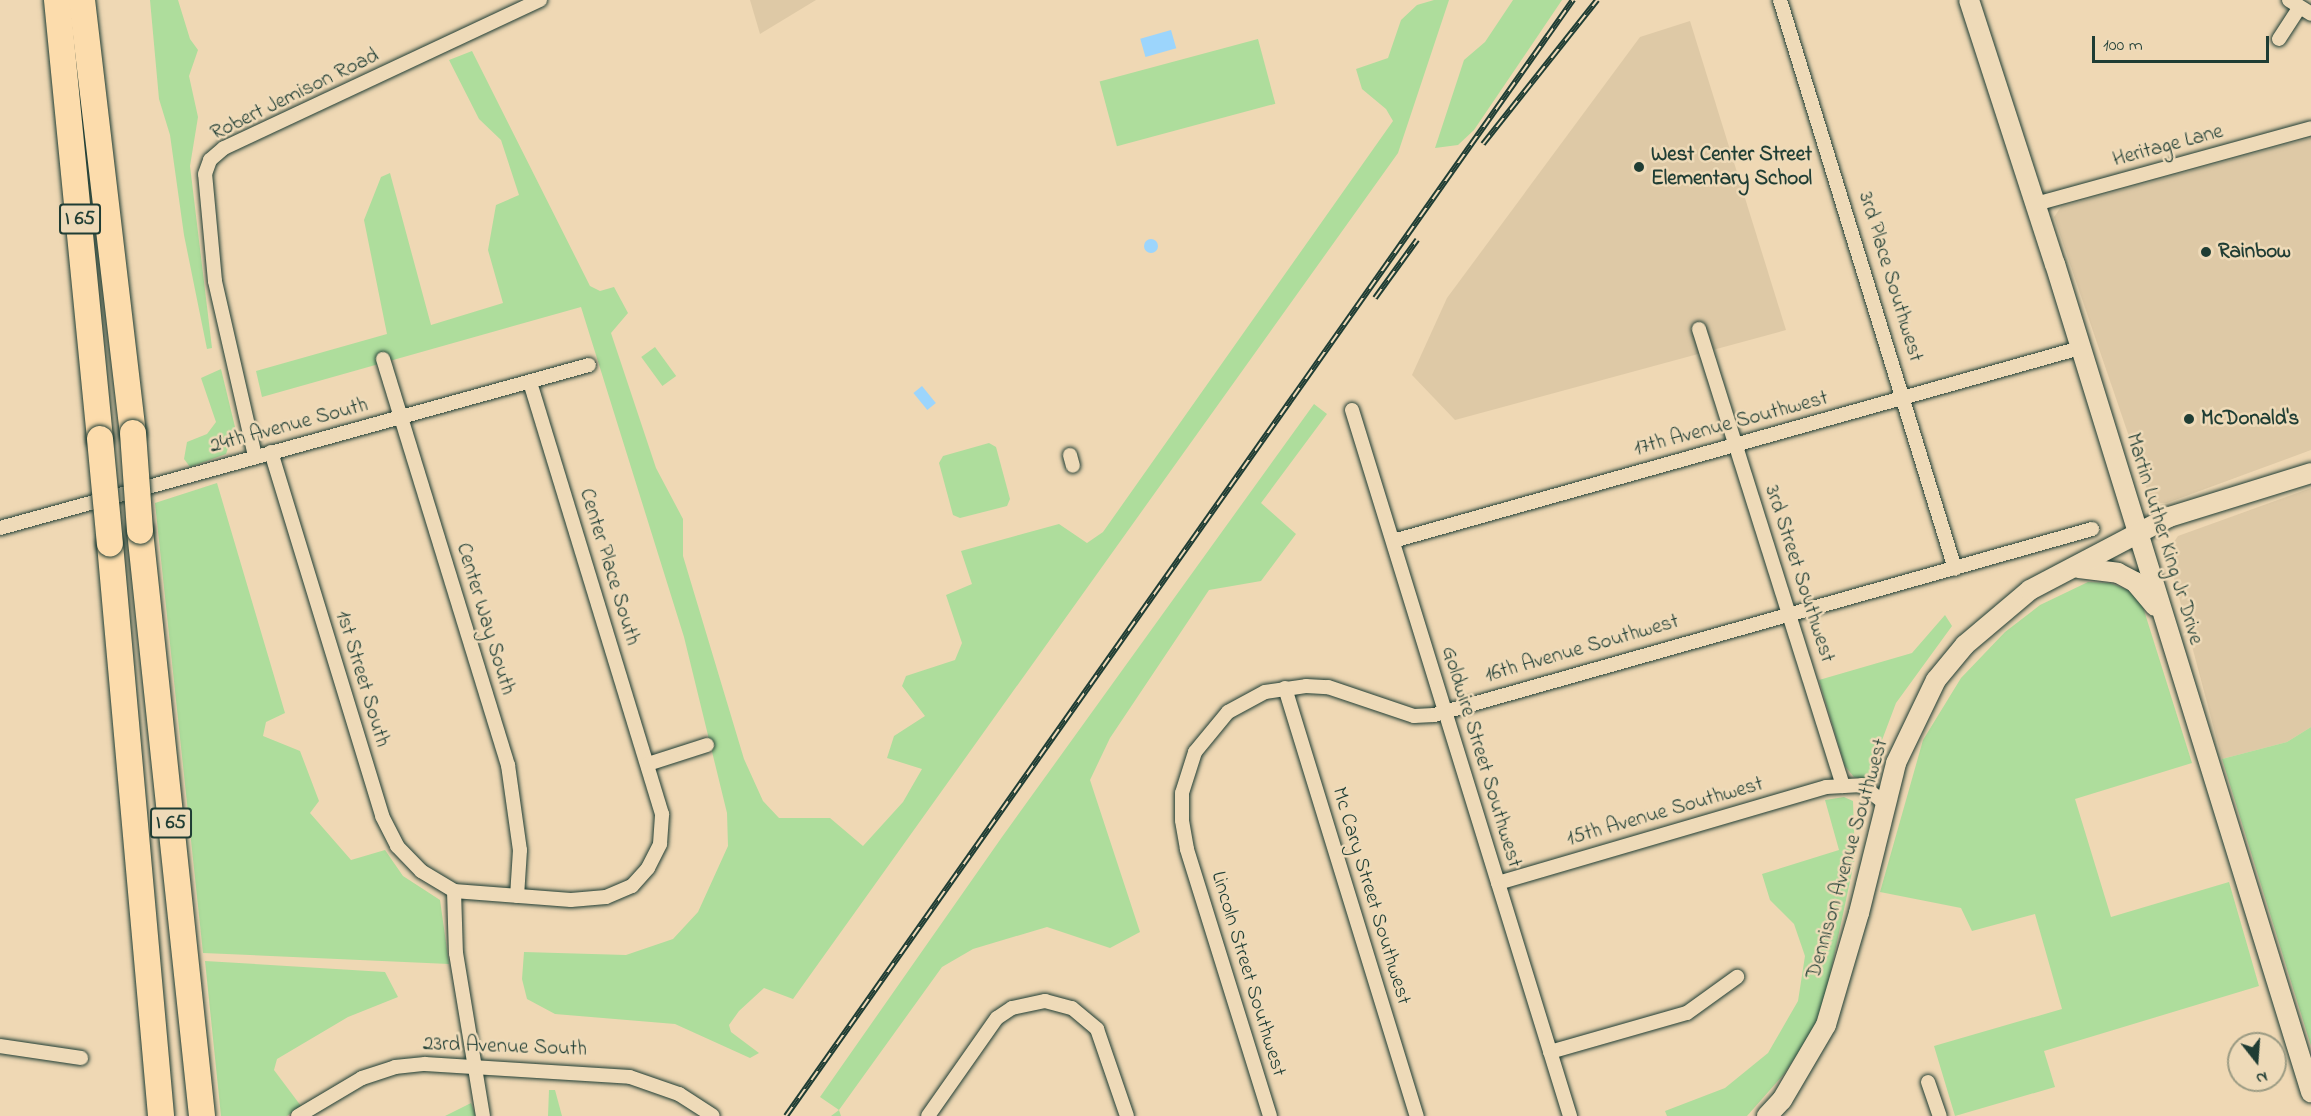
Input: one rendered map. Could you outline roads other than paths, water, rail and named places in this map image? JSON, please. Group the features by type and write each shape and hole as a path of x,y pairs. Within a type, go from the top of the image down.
{"highway":[{"name":"I 65","path":"57,0 110,544 162,1116"},
{"name":"I 65","path":"82,0 133,433 140,531 202,1116"}],"main road":[{"name":"Martin Luther King Jr Drive","path":"1969,0 2036,204 2311,1092"},
{"name":"Dennison Avenue Southwest","path":"1767,1116 1782,1100 1826,1025 1859,913 1884,802 1896,763 1936,680 1965,645 2030,590 2138,536 2169,517 2311,472"},
{"path":"2073,568 2101,568 2135,582 2163,616"}],"street":[{"name":"Robert Jemison Road","path":"255,456 215,281 205,174 210,160 225,148 540,0"},
{"name":"3rd Place Southwest","path":"1780,0 1905,398 1955,568"},
{"path":"2279,39 2300,7"},
{"name":"Heritage Lane","path":"2036,204 2311,128"},
{"name":"3rd Street Southwest","path":"1699,329 1844,786"},
{"name":"17th Avenue Southwest","path":"1393,541 2080,348"},
{"name":"Center Way South","path":"383,359 508,765 519,831 518,896"},
{"name":"24th Avenue South","path":"0,528 589,365"},
{"name":"Center Place South","path":"454,891 590,900 618,893 642,876 655,857 662,829 648,764 530,382"},
{"name":"Goldwire Street Southwest","path":"1352,410 1570,1116"},
{"name":"1st Street South","path":"271,452 388,831 408,859 454,891"},
{"name":"16th Avenue Southwest","path":"1186,844 1182,793 1189,766 1203,738 1246,700 1285,688 1328,687 1414,716 1445,711 2092,530"},
{"name":"Mc Cary Street Southwest","path":"1285,688 1417,1116"},
{"path":"648,764 707,746"},
{"path":"1844,786 1862,785 1884,802"},
{"name":"15th Avenue Southwest","path":"1498,883 1805,793 1844,786"},
{"name":"Lincoln Street Southwest","path":"1186,844 1270,1116"},
{"path":"454,891 456,953 483,1116"},
{"path":"1550,1052 1687,1014 1737,976"},
{"path":"928,1116 997,1018 1012,1008 1046,1001 1072,1008 1097,1029 1127,1116"},
{"path":"0,1046 81,1058"},
{"name":"23rd Avenue South","path":"298,1116 378,1072 408,1065 473,1065 630,1077 679,1094 712,1116"},
{"path":"1928,1082 1940,1116"}],"water":[{"path":"1171,30 1176,48 1145,57 1140,39"},
{"path":"1148,239 1154,239 1158,246 1154,253 1148,253 1144,249 1144,243"},
{"path":"922,386 936,403 927,410 913,393"}],"railway":[{"path":"786,1116 1573,0"},
{"path":"1483,144 1597,0"},
{"path":"1375,298 1417,240"}],"place":[{"name":"West Center Street Elementary School","path":"1639,167"},
{"name":"Rainbow","path":"2206,252"},
{"name":"McDonald's","path":"2189,419"}]}
